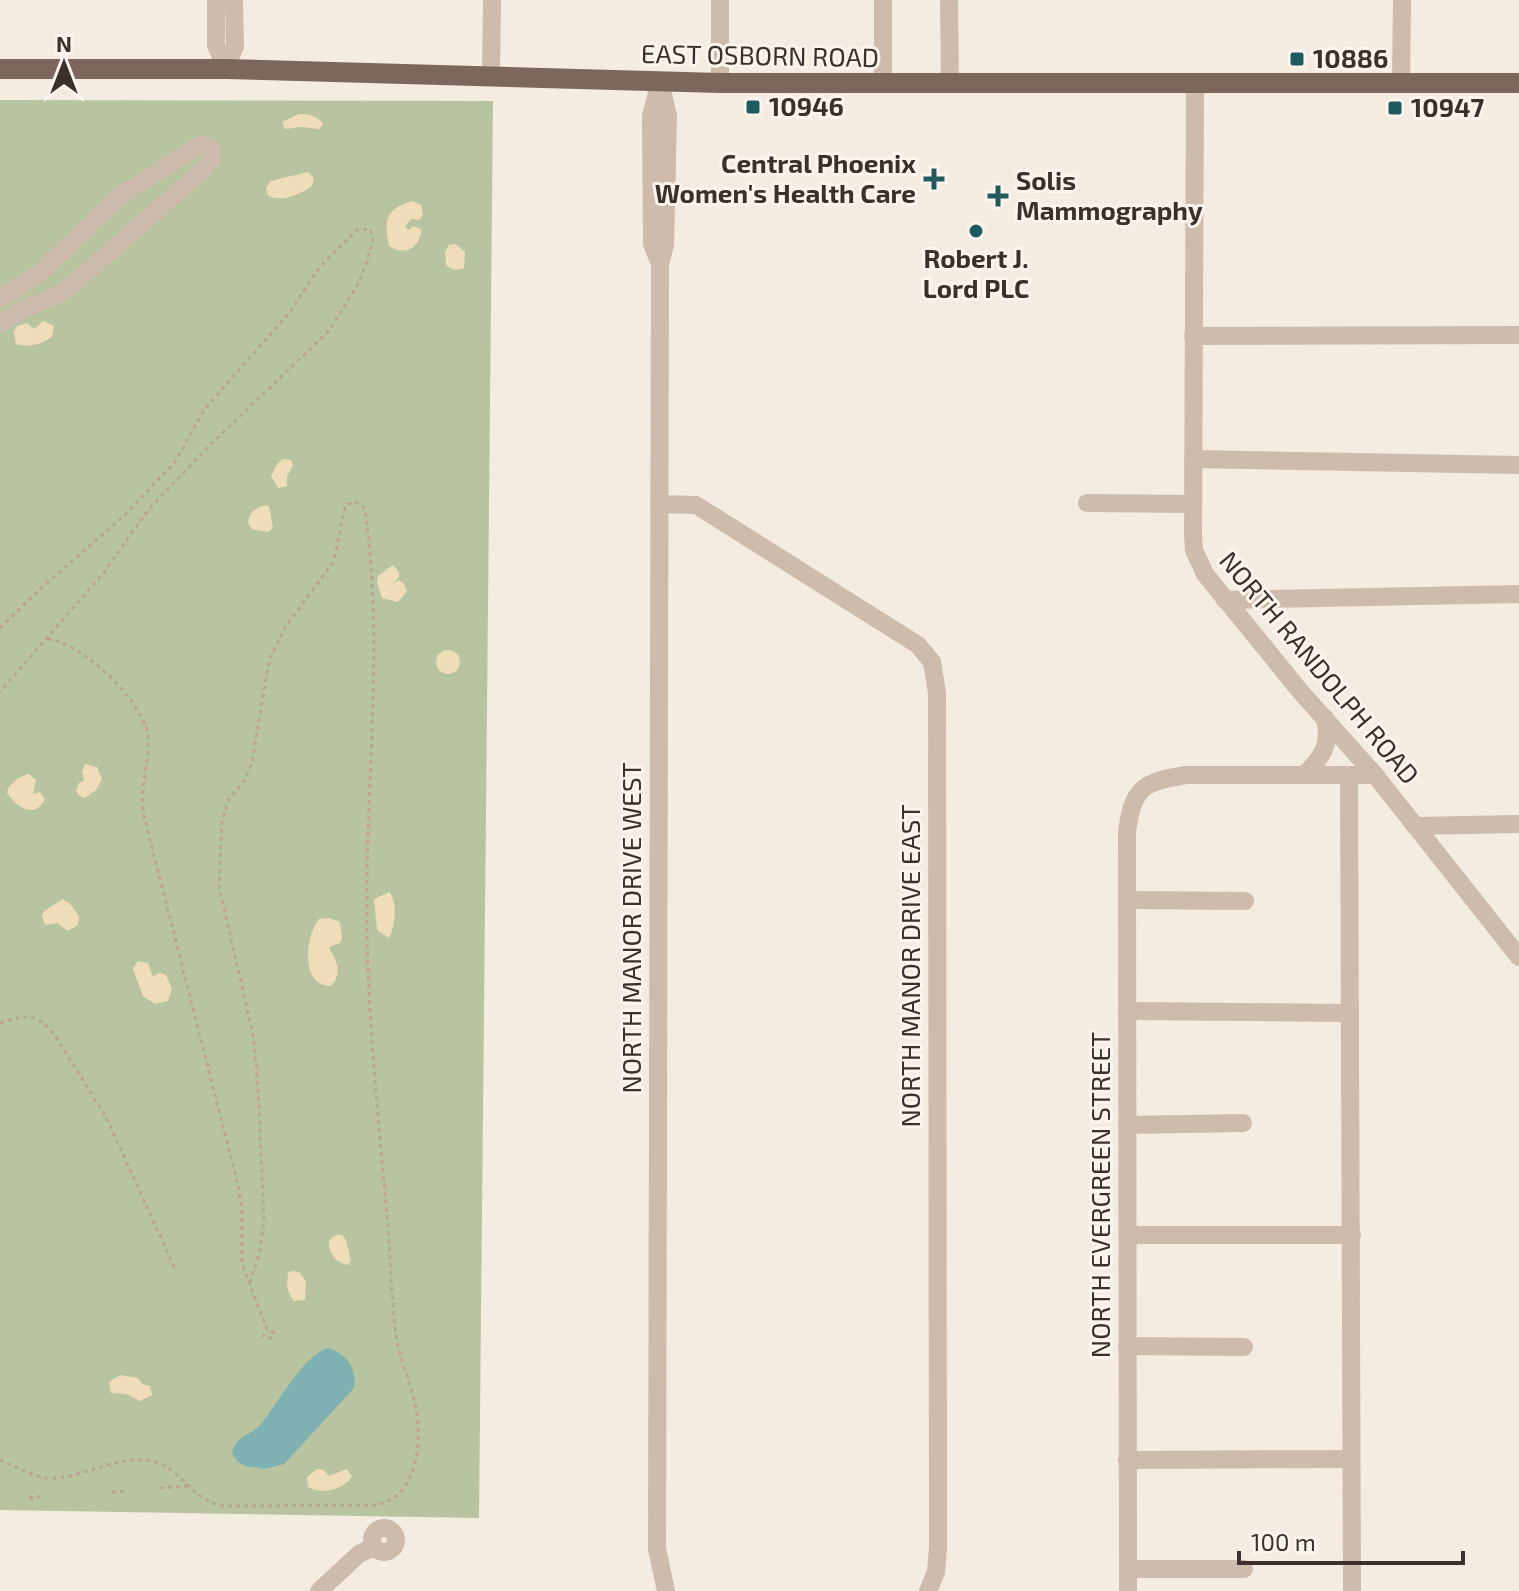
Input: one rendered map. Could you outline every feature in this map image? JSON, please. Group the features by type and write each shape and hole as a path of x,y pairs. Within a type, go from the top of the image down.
{"main road":[{"name":"EAST OSBORN ROAD","path":"0,69 226,69 720,83 1519,83"}],"street":[{"path":"216,0 234,0 235,46 226,69 216,45 216,0"},
{"path":"491,76 492,0"},
{"path":"720,0 720,83"},
{"path":"883,0 883,83"},
{"path":"949,0 950,84"},
{"path":"1401,83 1402,0"},
{"name":"NORTH MANOR DRIVE WEST","path":"660,81 651,116 665,245 660,264 657,1549 666,1591"},
{"name":"NORTH RANDOLPH ROAD","path":"1195,84 1193,504 1194,550 1198,563 1225,600 1375,775 1519,957"},
{"path":"0,299 59,257 120,196 198,146 203,144 212,149 212,158 205,168 63,293 21,310 0,324"},
{"path":"1193,336 1519,335"},
{"path":"1193,459 1519,465"},
{"path":"1087,503 1193,504"},
{"name":"NORTH MANOR DRIVE EAST","path":"659,504 696,505 918,645 932,662 937,693 938,1547 936,1572 928,1591"},
{"path":"1225,600 1519,594"},
{"path":"1304,775 1325,752 1325,718"},
{"name":"NORTH EVERGREEN STREET","path":"1128,1591 1127,832 1133,800 1141,790 1161,779 1186,775 1304,775"},
{"path":"1304,775 1375,775"},
{"path":"1349,775 1352,1591"},
{"path":"1415,826 1519,824"},
{"path":"1128,900 1245,901"},
{"path":"1127,1011 1349,1013"},
{"path":"1127,1125 1243,1123"},
{"path":"1128,1235 1352,1235"},
{"path":"1127,1346 1244,1347"},
{"path":"1127,1460 1351,1459"},
{"path":"319,1591 359,1554 374,1547"},
{"path":"1128,1569 1244,1569"}],"path":[{"path":"0,628 123,517 175,462 199,416 290,312 319,268 357,230 370,229 373,239 367,261 336,322 149,509 117,556 0,692"},
{"path":"0,1460 46,1478 117,1463 149,1460 162,1465 202,1500 216,1505 375,1505 393,1500 410,1477 416,1456 417,1413 396,1336 368,997 367,885 375,603 365,510 354,502 346,505 334,561 286,626 272,651 265,676 252,763 245,779 228,801 222,822 219,887 255,1044 258,1086 264,1220 260,1251 250,1283"},
{"path":"48,639 64,642 107,675 134,705 147,730 141,792 144,816 239,1189 241,1257 267,1329"},
{"path":"0,1023 20,1017 35,1017 46,1024 56,1037 106,1117 176,1271"},
{"path":"160,1488 187,1486"},
{"path":"112,1492 124,1491"},
{"path":"29,1498 43,1496"}],"green space":[{"path":"0,100 493,101 479,1518 0,1510"}],"sand":[{"path":"299,114 317,118 323,123 320,129 285,129 282,122"},
{"path":"308,172 314,178 312,186 297,195 286,198 268,196 266,189 270,181"},
{"path":"413,201 421,205 423,215 419,220 411,219 405,227 409,230 413,226 421,229 420,235 415,245 401,251 389,246 387,222 392,212"},
{"path":"456,244 465,252 464,268 456,270 446,265 445,252 449,245"},
{"path":"43,321 54,326 52,337 35,345 16,344 14,332 17,326 27,323 34,329"},
{"path":"283,459 291,460 293,466 287,476 287,486 278,488 271,476"},
{"path":"265,505 269,506 273,528 268,532 252,529 248,523 250,516"},
{"path":"393,565 399,577 393,583 399,580 407,591 398,602 382,598 377,583 378,576"},
{"path":"448,650 456,654 460,662 456,670 448,674 440,670 436,662 440,654"},
{"path":"85,764 97,767 102,779 96,790 85,798 78,795 76,790 79,783 84,781 82,772"},
{"path":"29,774 36,780 33,794 40,792 45,799 31,810 21,807 7,793 15,781"},
{"path":"389,892 394,901 395,914 389,938 377,930 374,899"},
{"path":"63,899 79,916 78,925 68,931 57,923 45,925 42,916 44,911"},
{"path":"330,918 340,922 342,937 340,943 329,947 338,971 331,986 321,984 314,978 308,959 314,927 319,919"},
{"path":"138,961 148,963 153,977 159,973 166,975 172,989 168,1001 155,1004 143,996 133,969"},
{"path":"342,1235 346,1240 351,1261 347,1265 339,1262 331,1252 329,1240"},
{"path":"299,1272 306,1281 305,1300 293,1301 287,1288 288,1273"},
{"path":"120,1375 138,1378 142,1384 150,1386 152,1395 140,1401 126,1394 111,1393 109,1382"},
{"path":"317,1469 324,1470 329,1476 347,1469 352,1477 332,1490 320,1491 308,1487 307,1477"}],"water":[{"path":"329,1348 349,1363 354,1374 354,1388 284,1464 265,1469 238,1462 232,1454 236,1443 262,1423 311,1359"}],"place":[{"name":"10886","path":"1297,59"},
{"name":"10946","path":"753,107"},
{"name":"10947","path":"1395,108"},
{"name":"Central Phoenix Women's Health Care","path":"934,179"},
{"name":"Solis Mammography","path":"998,196"},
{"name":"Robert J. Lord PLC","path":"976,231"}]}
